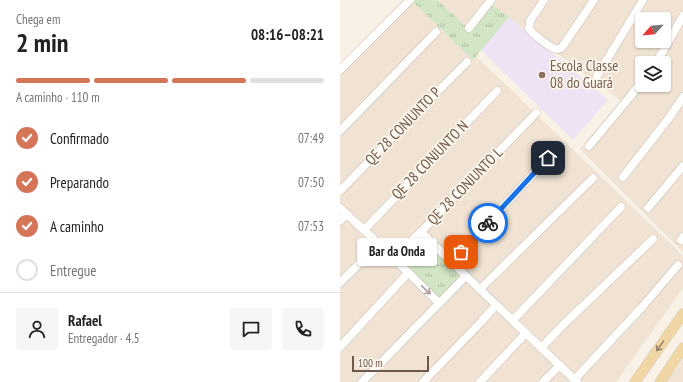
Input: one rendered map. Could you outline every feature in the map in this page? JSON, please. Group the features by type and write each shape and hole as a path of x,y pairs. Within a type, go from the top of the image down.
{"main road":[{"path":"635,382 683,314"},
{"path":"660,382 683,348"}],"street":[{"path":"340,70 409,0"},
{"path":"469,28 491,0"},
{"path":"544,0 530,21 529,27 531,31 551,47 560,49 594,0"},
{"path":"597,76 644,0"},
{"path":"671,32 683,16"},
{"path":"340,131 436,32"},
{"name":"QE 28 CONJUNTO P","path":"340,191 467,62"},
{"name":"QE 28 CONJUNTO N","path":"364,230 497,91"},
{"path":"589,146 635,91"},
{"path":"623,177 683,97"},
{"name":"QE 28 CONJUNTO L","path":"393,258 421,232 536,113"},
{"path":"452,262 557,149"},
{"path":"648,208 683,166"},
{"path":"480,289 593,178"},
{"path":"513,320 621,206"},
{"path":"340,208 439,303"},
{"path":"340,221 347,214"},
{"path":"421,232 576,381 678,266"},
{"path":"541,348 653,239"},
{"path":"340,283 379,244"},
{"path":"340,347 408,273"},
{"path":"362,382 466,276"},
{"path":"423,382 496,305"},
{"path":"480,382 526,333"},
{"path":"543,382 560,365"}],"shaded area":[{"path":"416,0 418,0 683,256 683,288 616,382 340,382 340,68"},
{"path":"433,0 683,0 683,252 580,149 621,101 506,15 469,34"},
{"name":"Escola Classe 08 do Guará","path":"509,17 608,100 573,140 480,49"},
{"path":"683,360 683,382 666,382"}],"green space":[{"path":"437,0 470,30 490,3 509,17 473,60 412,1"},
{"path":"421,236 461,277 439,299 398,259"}],"way so far":[{"path":"461,252 488,223"}],"place":[{"name":"Escola Classe 08 do Guará","path":"542,75"},
{"name":"Bar da Onda","path":"461,252"}],"route":[{"path":"488,223 548,158"}]}
